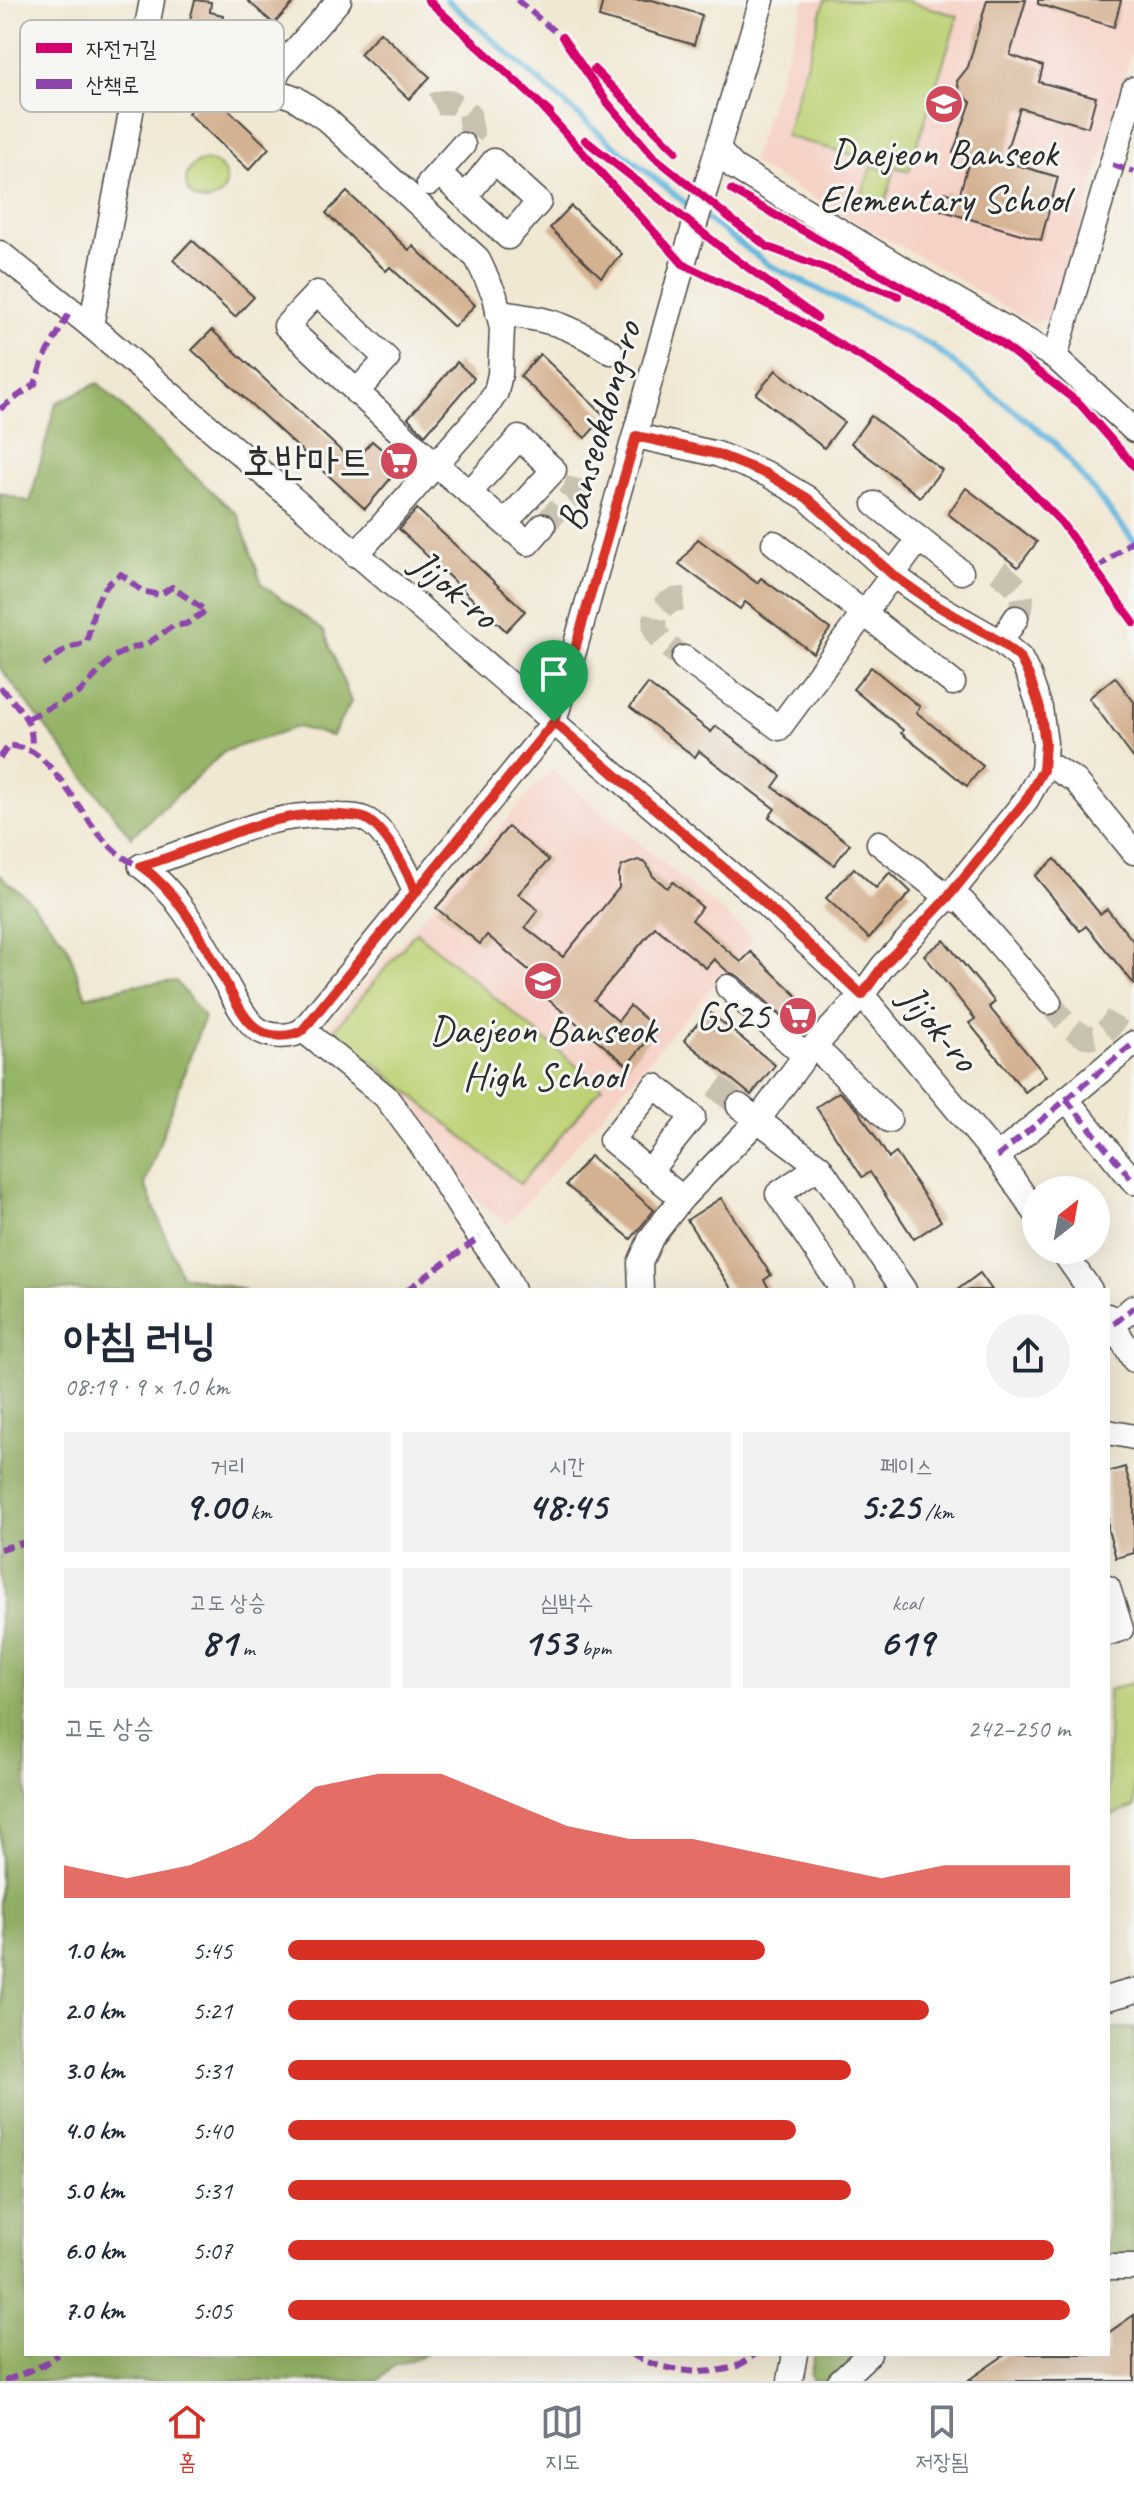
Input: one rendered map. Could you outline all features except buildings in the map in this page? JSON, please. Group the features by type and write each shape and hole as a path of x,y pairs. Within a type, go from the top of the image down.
{"street":[{"path":"148,20 152,0"},
{"path":"284,63 339,0"},
{"name":"Banseokdong-ro","path":"554,722 683,264 762,0"},
{"path":"1055,357 1123,169 1134,89"},
{"path":"284,94 326,119 477,258 495,296 502,329 500,374 496,392 488,405 356,555"},
{"path":"91,326 131,112"},
{"path":"414,200 463,145"},
{"path":"718,150 734,167 1055,357 1134,430"},
{"path":"439,173 466,196"},
{"name":"Jijok-ro","path":"0,253 91,326 760,899 862,995 997,1157 1022,1193"},
{"path":"498,313 565,325 611,352"},
{"path":"356,392 528,543 543,526"},
{"path":"636,436 717,454 767,474 807,498 893,575 934,604 1001,642 1020,658 1040,708 1045,743 1043,770 1026,800 948,897 883,966 862,995 748,1113 651,1238 640,1263 641,1288"},
{"path":"469,493 519,438 554,470 505,523"},
{"path":"875,504 961,572"},
{"path":"684,658 779,728 919,539"},
{"path":"774,543 953,683"},
{"path":"1001,642 1016,618"},
{"path":"415,893 380,829 364,818 319,813 285,816 194,846 169,859 141,866 182,907 238,1004 257,1029 278,1036 296,1035 303,1030 415,893 554,722"},
{"path":"1044,762 1076,781 1134,852"},
{"path":"879,843 948,897 963,902 1049,1002"},
{"path":"728,987 810,1051 889,1120"},
{"path":"303,1030 385,1096 423,1147 512,1288"},
{"path":"997,1157 1134,1043"},
{"path":"1066,1099 1133,1178"},
{"path":"748,1113 819,1166 903,1288"},
{"path":"819,1166 778,1194 842,1288"},
{"path":"649,1172 682,1198"},
{"path":"1072,1264 1089,1288"},
{"path":"1134,1307 1111,1320 1134,1360"},
{"path":"1110,1432 1134,1437"},
{"path":"1110,1594 1121,1629 1110,1632"},
{"path":"1110,1997 1134,1991"},
{"path":"1110,2267 1134,2267"},
{"path":"790,2381 795,2356"},
{"path":"840,2381 867,2356"}],"shaded area":[{"name":"Daejeon Banseok Elementary School","path":"805,0 1134,0 1134,44 1054,319 1031,323 751,163"},
{"name":"Daejeon Banseok High School","path":"553,771 754,938 507,1225 477,1200 463,1183 419,1107 331,1031 331,1024 536,785"}],"green space":[{"path":"825,0 904,0 958,16 909,171 785,136"},
{"path":"206,161 220,167 226,181 220,195 206,201 192,195 186,181 192,167"},
{"path":"871,166 894,172 884,207 860,200"},
{"path":"98,383 238,515 262,584 324,631 351,702 332,736 297,727 225,751 131,837 0,668 0,493 30,502 56,403"},
{"path":"0,875 27,898 66,943 86,997 132,985 176,981 204,1017 145,1184 181,1275 236,1288 24,1288 24,2356 421,2356 394,2366 378,2381 0,2381"},
{"path":"416,932 602,1087 520,1184 334,1030"},
{"path":"1134,1682 1134,1807 1110,1816 1110,1689"},
{"path":"1110,2028 1134,2028 1134,2263 1110,2263"},
{"path":"814,2356 867,2356 842,2381 813,2381 810,2374"}],"waterway":[{"path":"447,0 599,133 694,210"},
{"path":"703,216 769,265 931,345 1055,443 1134,541"}],"tunnel":[{"path":"434,105 453,103 469,114 472,132 463,145"},
{"path":"543,526 575,491 578,478"},
{"path":"998,571 1016,586 1021,596 1016,618"},
{"path":"684,599 665,605 657,614 654,626 661,640 684,658"},
{"path":"1049,1002 1073,1029 1090,1037 1108,1029 1117,1016"},
{"path":"715,1086 739,1106"}],"marked path":[{"path":"517,0 566,41"},
{"path":"1112,165 1134,172"},
{"path":"0,409 35,384 43,360 71,310"},
{"path":"1097,569 1134,539"},
{"path":"28,718 79,693 113,657 147,644 173,626 186,624 206,611 172,587 160,595 142,591 121,574 101,595 87,641 65,650 44,665"},
{"path":"0,687 28,723 31,750"},
{"path":"0,758 9,745 33,752 60,779 109,846 141,866"},
{"path":"997,1157 1134,1043"},
{"path":"1066,1099 1134,1182"},
{"path":"410,1288 480,1237"},
{"path":"1114,1324 1134,1307"},
{"path":"0,1549 24,1543"},
{"path":"5,2381 43,2365 55,2356"},
{"path":"635,2356 667,2368 696,2372 734,2367 753,2356"}],"cycle path":[{"path":"428,0 550,113"},
{"path":"562,37 607,102 652,155 736,223 768,247 898,296"},
{"path":"594,69 676,151"},
{"path":"540,105 683,264 793,317 873,364 930,401 980,439 1061,522 1134,623"},
{"path":"585,140 732,256 817,318"},
{"path":"731,190 998,341 1080,404 1134,466"}],"place":[{"name":"Daejeon Banseok Elementary School","path":"944,104"},
{"name":"호반마트","path":"399,461"},
{"name":"Daejeon Banseok High School","path":"543,981"},
{"name":"GS25","path":"798,1016"}],"route":[{"path":"554,722 303,1030 296,1035 278,1036 257,1029 238,1004 182,907 141,866 169,859 194,846 285,816 319,813 364,818 380,829 411,881 415,893 554,722 760,899 862,995 883,966 948,897 1026,800 1043,770 1045,743 1040,708 1029,676 1020,658 1001,642 934,604 893,575 807,498 767,474 717,454 636,436 554,722"}]}
